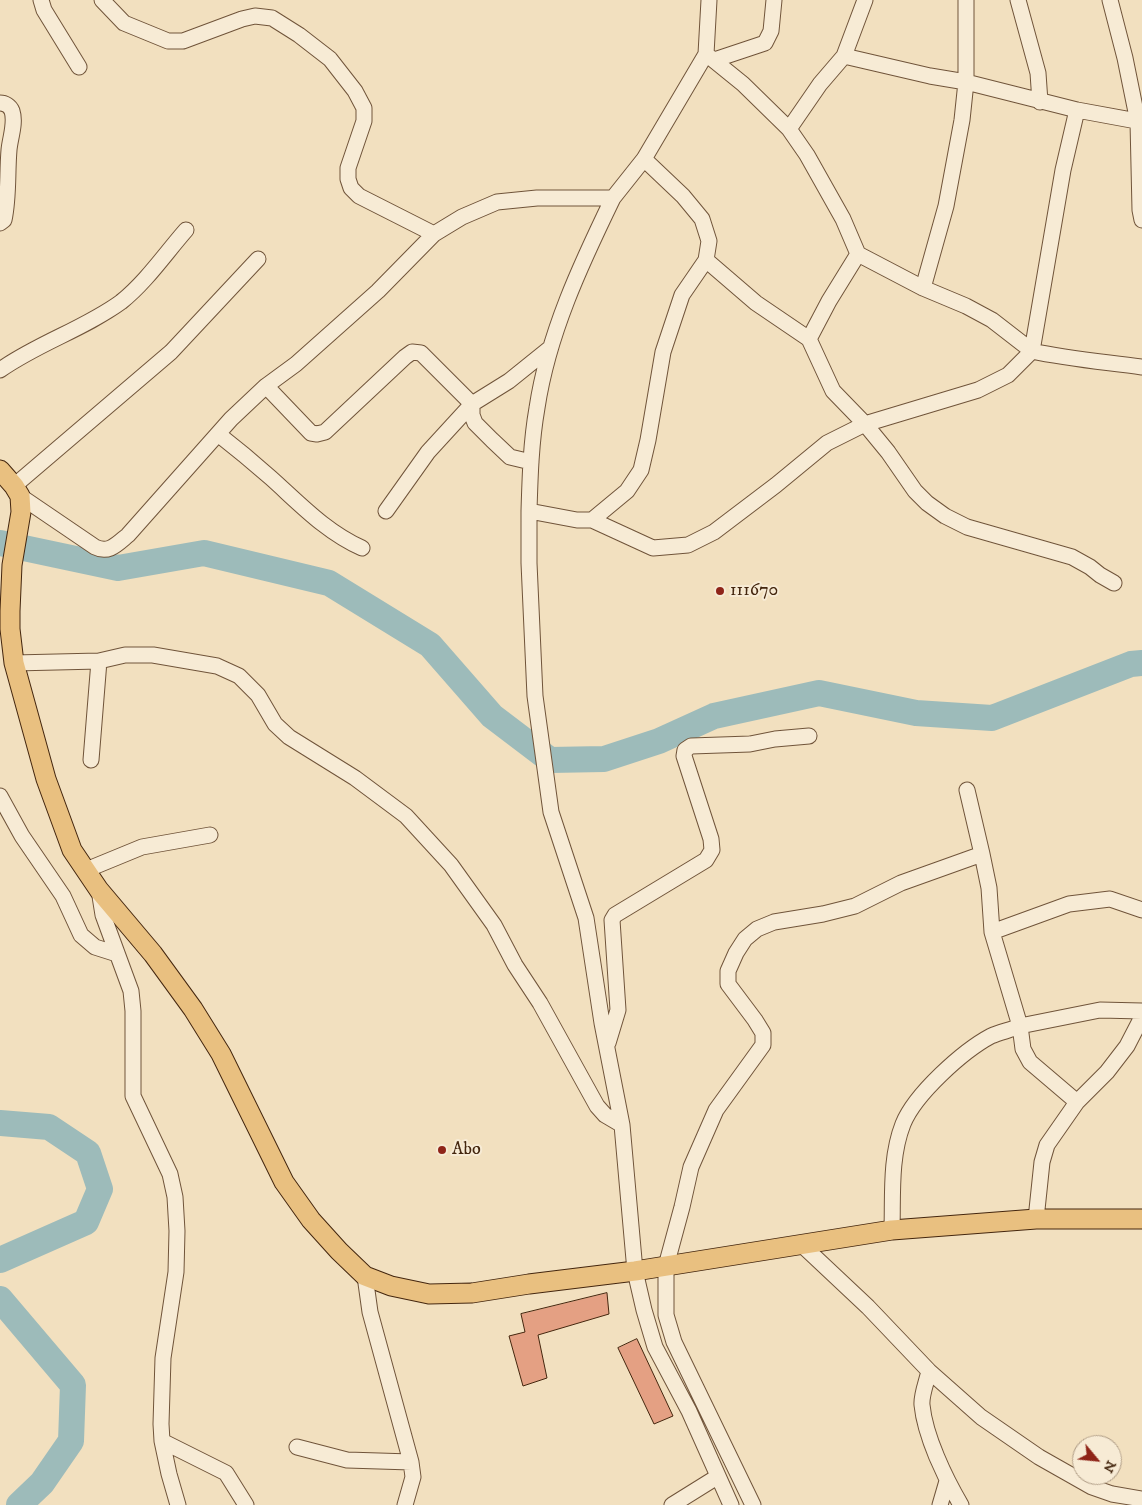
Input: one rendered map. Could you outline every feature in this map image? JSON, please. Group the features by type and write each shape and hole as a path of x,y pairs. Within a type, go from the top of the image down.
{"main road":[{"path":"0,470 17,491 21,512 12,565 10,629 14,663 46,779 72,850 99,890 153,954 193,1009 221,1054 284,1182 311,1220 365,1276 391,1286 429,1294 472,1293 635,1271 892,1230 1036,1219 1142,1219"}],"street":[{"path":"41,0 44,10 79,67"},
{"path":"102,0 124,22 168,41 183,40 255,16 272,18 299,35 330,59 355,91 364,108 364,121 348,168 348,179 351,188 359,196 434,234"},
{"path":"709,0 710,57 644,159 613,198 570,292 550,348 537,407 531,462 529,563 535,696 551,812 586,918 622,1125 635,1271 655,1347 689,1411 731,1505"},
{"path":"710,57 765,43 771,31 774,0"},
{"path":"789,129 820,84 844,56 865,0"},
{"path":"923,288 946,206 962,120 966,82 966,0"},
{"path":"1018,0 1038,73 1040,102"},
{"path":"1110,0 1140,122 1140,210 1142,220"},
{"path":"844,56 930,76 966,82 1040,102 1140,122"},
{"path":"710,57 743,84 789,129 808,155 843,219 858,254 923,288 966,306 992,320 1032,351 1142,367"},
{"path":"0,103 5,103 11,109 13,119 9,151 7,209 4,220 0,223"},
{"path":"530,511 577,520 592,520 653,548 688,545 714,532 827,443 865,424 978,390 1008,375 1032,351 1063,170 1077,110"},
{"path":"592,520 627,491 641,470 663,352 682,295 706,260 708,241 702,219 683,196 644,159"},
{"path":"258,259 171,352 17,491 95,546 102,550 110,549 128,535 218,434 266,386 296,364 378,291 434,234 462,217 497,202 538,198 613,198"},
{"path":"0,370 40,345 99,316 120,302 136,289 186,230"},
{"path":"809,339 829,301 858,254"},
{"path":"706,260 756,304 809,339 833,391 865,424 916,491 928,503 946,516 967,527 1072,557 1114,583"},
{"path":"386,511 428,452 472,404 509,381 550,348"},
{"path":"266,386 311,433 317,434 325,432 405,357 412,352 421,353 472,404 472,416 475,423 492,440 510,457 531,462"},
{"path":"218,434 319,522 362,548"},
{"path":"14,663 99,661 125,655 153,656 218,666 239,676 258,695 274,724 289,737 355,778 406,816 451,865 494,925 515,965 540,1003 597,1106 605,1115 622,1125"},
{"path":"90,760 99,661"},
{"path":"607,1046 618,1010 612,920 615,915 706,860 712,850 711,838 684,756 685,750 691,746 750,744 775,739 809,736"},
{"path":"967,790 989,888 992,932 1020,1026 1023,1049 1030,1062 1078,1102"},
{"path":"0,796 22,836 63,896 81,935 94,947 117,954"},
{"path":"86,870 142,847 210,835"},
{"path":"753,1505 674,1342 666,1314 666,1266 691,1167 716,1110 763,1045 763,1033 728,984 728,972 736,953 745,939 757,929 774,922 823,914 854,906 901,883 982,854"},
{"path":"99,890 103,915 131,991 133,1011 133,1096 170,1174 175,1197 177,1231 176,1272 164,1358 161,1424 162,1442 177,1501"},
{"path":"992,932 1069,904 1110,899 1142,910"},
{"path":"892,1230 894,1162 897,1144 903,1123 932,1082 975,1046 993,1036 1020,1026 1100,1010 1142,1011"},
{"path":"1036,1219 1042,1162 1047,1145 1078,1102 1107,1072 1127,1046 1142,1017"},
{"path":"801,1244 868,1307 929,1371 981,1417 1039,1457 1092,1487 1108,1500 1142,1499"},
{"path":"365,1276 370,1312 413,1477 405,1505"},
{"path":"929,1371 922,1403 926,1427 947,1481 961,1505"},
{"path":"162,1442 226,1473 246,1505"},
{"path":"297,1447 347,1460 410,1462"},
{"path":"672,1505 717,1477"},
{"path":"940,1505 947,1481"}],"building":[{"path":"607,1293 609,1314 538,1335 547,1378 523,1386 509,1336 525,1332 521,1314"},
{"path":"637,1339 673,1416 654,1424 618,1348"}],"waterway":[{"path":"0,543 118,568 204,553 329,583 430,645 492,716 550,760 604,759 659,741 714,716 819,693 916,713 992,718 1131,664 1142,663"},
{"path":"0,1123 49,1127 88,1153 100,1189 86,1222 0,1260"},
{"path":"0,1299 73,1385 71,1441 42,1483 19,1505"}],"place":[{"name":"111670","path":"720,591"},
{"name":"Abo","path":"442,1150"}]}
